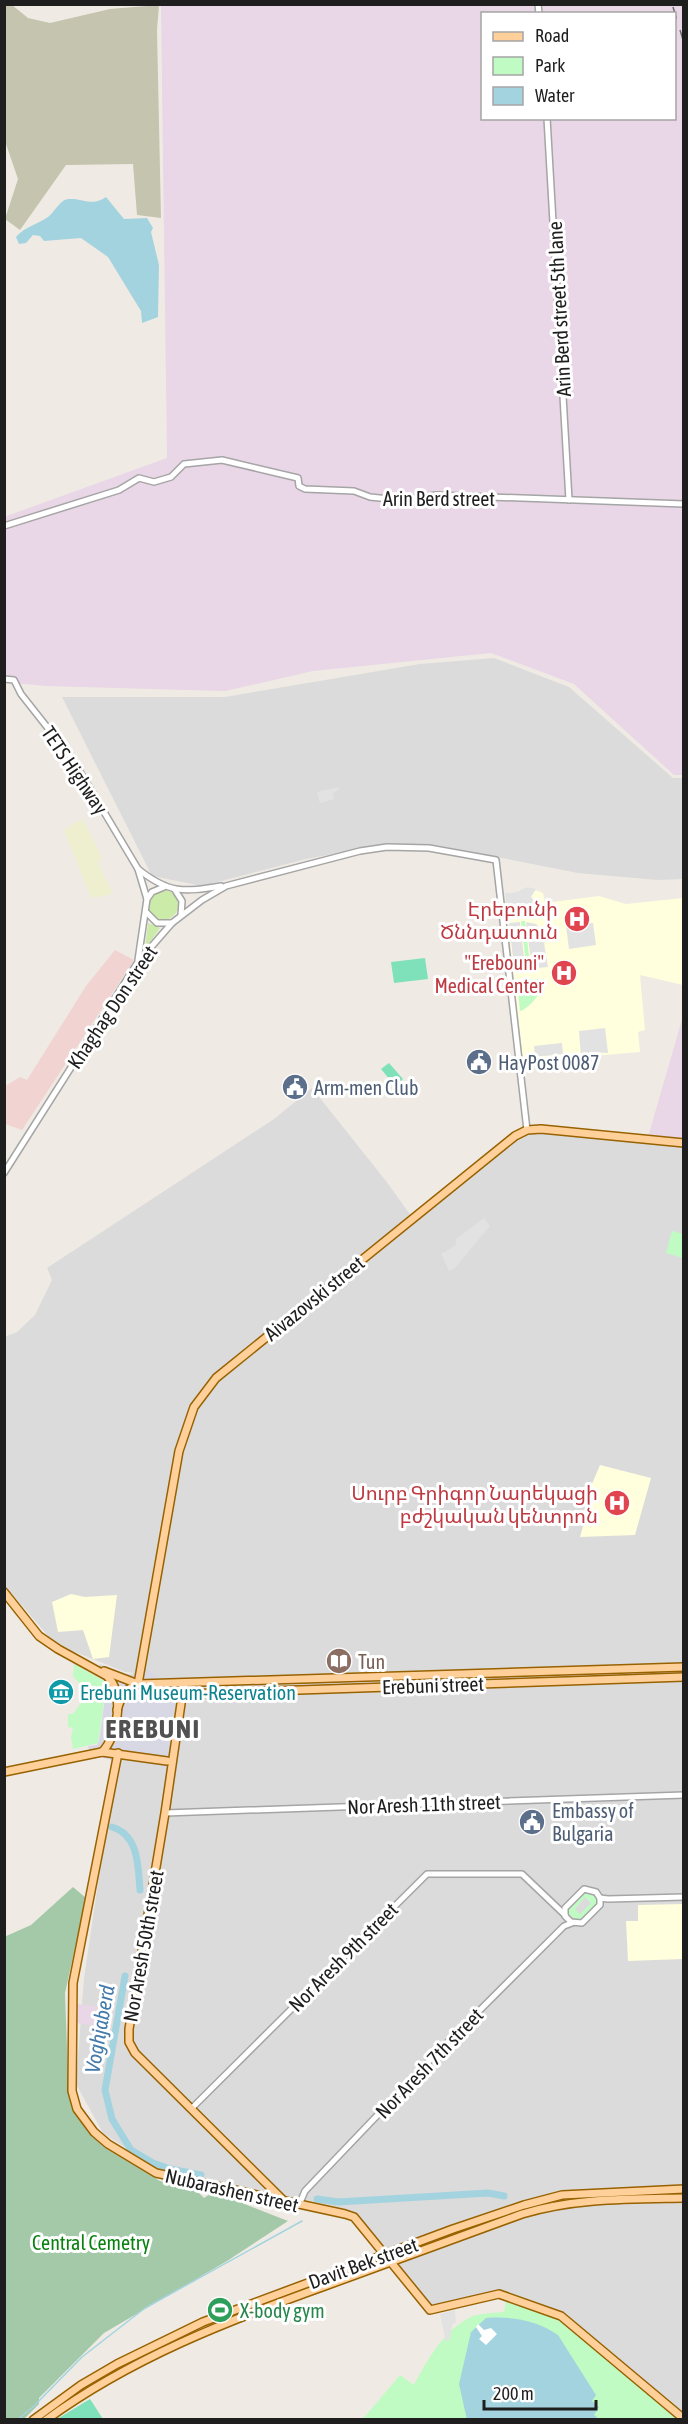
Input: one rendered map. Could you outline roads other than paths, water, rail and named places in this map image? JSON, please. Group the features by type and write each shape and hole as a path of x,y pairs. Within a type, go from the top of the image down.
{"main road":[{"path":"527,1130 541,1129 684,1143"},
{"name":"Aivazovski street","path":"138,1684 179,1451 194,1407 216,1378 514,1136 527,1130"},
{"path":"4,1592 39,1636 107,1676 115,1686 117,1710"},
{"path":"141,1666 148,1684"},
{"name":"Erebuni street","path":"138,1684 684,1667"},
{"path":"99,1670 138,1684"},
{"name":"Erebuni street","path":"183,1694 684,1677"},
{"name":"Nor Aresh 50th street","path":"184,1683 165,1813 142,1940 129,2042 135,2053 285,2202"},
{"path":"118,1753 111,1743 117,1710 124,1693 130,1687 138,1684"},
{"path":"102,1752 111,1743"},
{"path":"4,1772 102,1752 166,1761"},
{"name":"Nubarashen street","path":"118,1753 73,1983 72,2091 74,2101 85,2120 108,2144 156,2173 354,2217 430,2310 499,2294 561,2316 684,2419"},
{"path":"166,1761 174,1753"},
{"path":"166,1761 171,1771"},
{"path":"258,2194 267,2185"},
{"name":"Davit Bek street","path":"33,2420 81,2385 117,2364 203,2322 518,2207 562,2195 684,2189"},
{"name":"Davit Bek street","path":"46,2420 86,2392 122,2371 209,2329 522,2214 561,2203 684,2198"}],"street":[{"name":"Arin Berd street 5th lane","path":"547,120 569,500"},
{"name":"Arin Berd street","path":"4,526 118,490 139,478 154,482 171,477 184,465 222,460 281,472 298,478 299,486 305,489 354,491 386,499 399,500 436,495 684,504"},
{"name":"TETS Highway","path":"4,678 14,680 21,694 73,760 138,869"},
{"path":"138,869 164,887 192,891 226,886 360,851 387,847 429,848 496,860 527,1130"},
{"path":"138,869 147,899 138,962"},
{"name":"Khaghag Don street","path":"4,1173 138,962 181,915 226,886"},
{"path":"147,899 152,892 164,887"},
{"path":"175,890 182,901 181,915"},
{"path":"146,912 157,923 172,923"},
{"name":"Nor Aresh 11th street","path":"165,1813 684,1796"},
{"name":"Nor Aresh 9th street","path":"192,2108 427,1874 522,1874 558,1908"},
{"path":"558,1908 565,1907 584,1889 592,1889 600,1898 608,1899 684,1898"},
{"path":"600,1898 600,1905"},
{"path":"558,1908 572,1923 582,1923 608,1899"},
{"path":"564,1926 565,1907"},
{"name":"Nor Aresh 7th street","path":"299,2205 302,2196 324,2171 434,2056 564,1926 572,1923"}],"water":[{"path":"106,197 124,219 147,218 153,228 151,232 159,265 158,317 142,323 141,311 108,257 81,238 44,241 40,236 33,235 26,243 19,244 16,237 27,228 48,217 60,203 66,200 92,202"},
{"path":"486,2318 524,2320 558,2335 596,2395 592,2401 599,2407 594,2415 597,2417 595,2419 467,2420 459,2384 471,2332"}],"waterway":[{"name":"Voghjaberd","path":"112,1827 121,1831 132,1844 137,1862 140,1890"},
{"name":"Voghjaberd","path":"125,1976 105,2090 112,2119 131,2150 153,2163 201,2175"},
{"name":"Voghjaberd","path":"317,2199 338,2202 488,2193 504,2196"},
{"path":"17,2420 82,2357 145,2308 302,2221"}],"railway":[{"path":"673,7 675,12"},
{"path":"676,17 684,43"}],"place":[{"name":"Էրեբունի Ծննդատուն","path":"577,919"},
{"name":"\"Erebouni\" Medical Center","path":"564,973"},
{"name":"HayPost 0087","path":"479,1062"},
{"name":"Arm-men Club","path":"295,1087"},
{"name":"Սուրբ Գրիգոր Նարեկացի բժշկական կենտրոն","path":"617,1503"},
{"name":"Tun","path":"339,1661"},
{"name":"Erebuni Museum-Reservation","path":"61,1692"},
{"name":"Embassy of Bulgaria","path":"532,1822"},
{"name":"X-body gym","path":"220,2310"}],"district":[{"name":"EREBUNI","path":"153,1729"}],"park label":[{"name":"Central Cemetry","path":"91,2242"}]}
